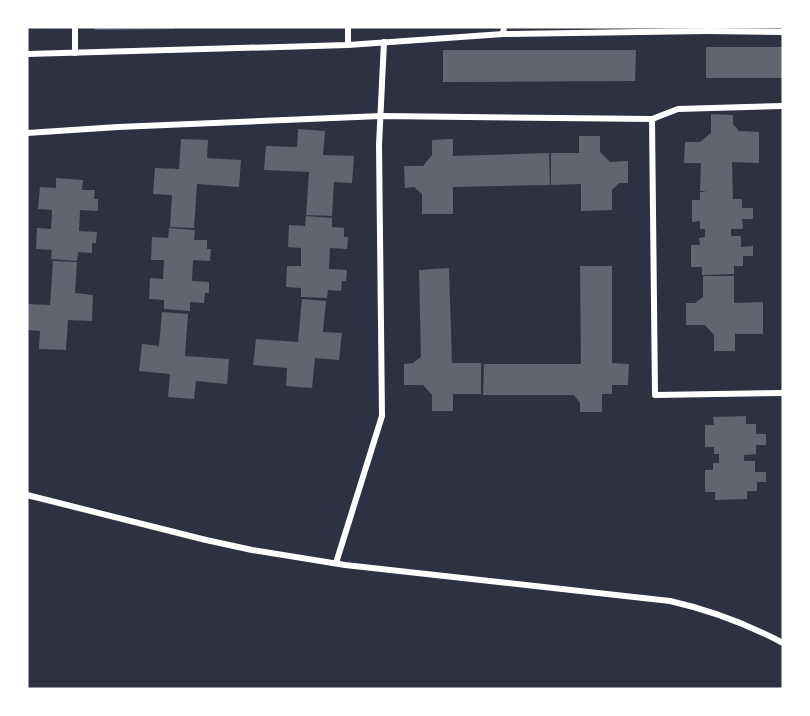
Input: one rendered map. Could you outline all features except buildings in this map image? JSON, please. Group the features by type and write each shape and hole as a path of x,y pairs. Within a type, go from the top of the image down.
{"street":[{"path":"75,27 75,53"},
{"path":"348,27 348,45"},
{"path":"27,54 348,45 503,30 706,29 783,32"},
{"path":"336,563 382,416 379,145 384,42"},
{"path":"27,133 130,126 381,116 652,119 678,110 783,106"},
{"path":"652,119 655,395 783,393"},
{"path":"27,495 252,550 336,563 670,601 717,613 783,643"}]}
